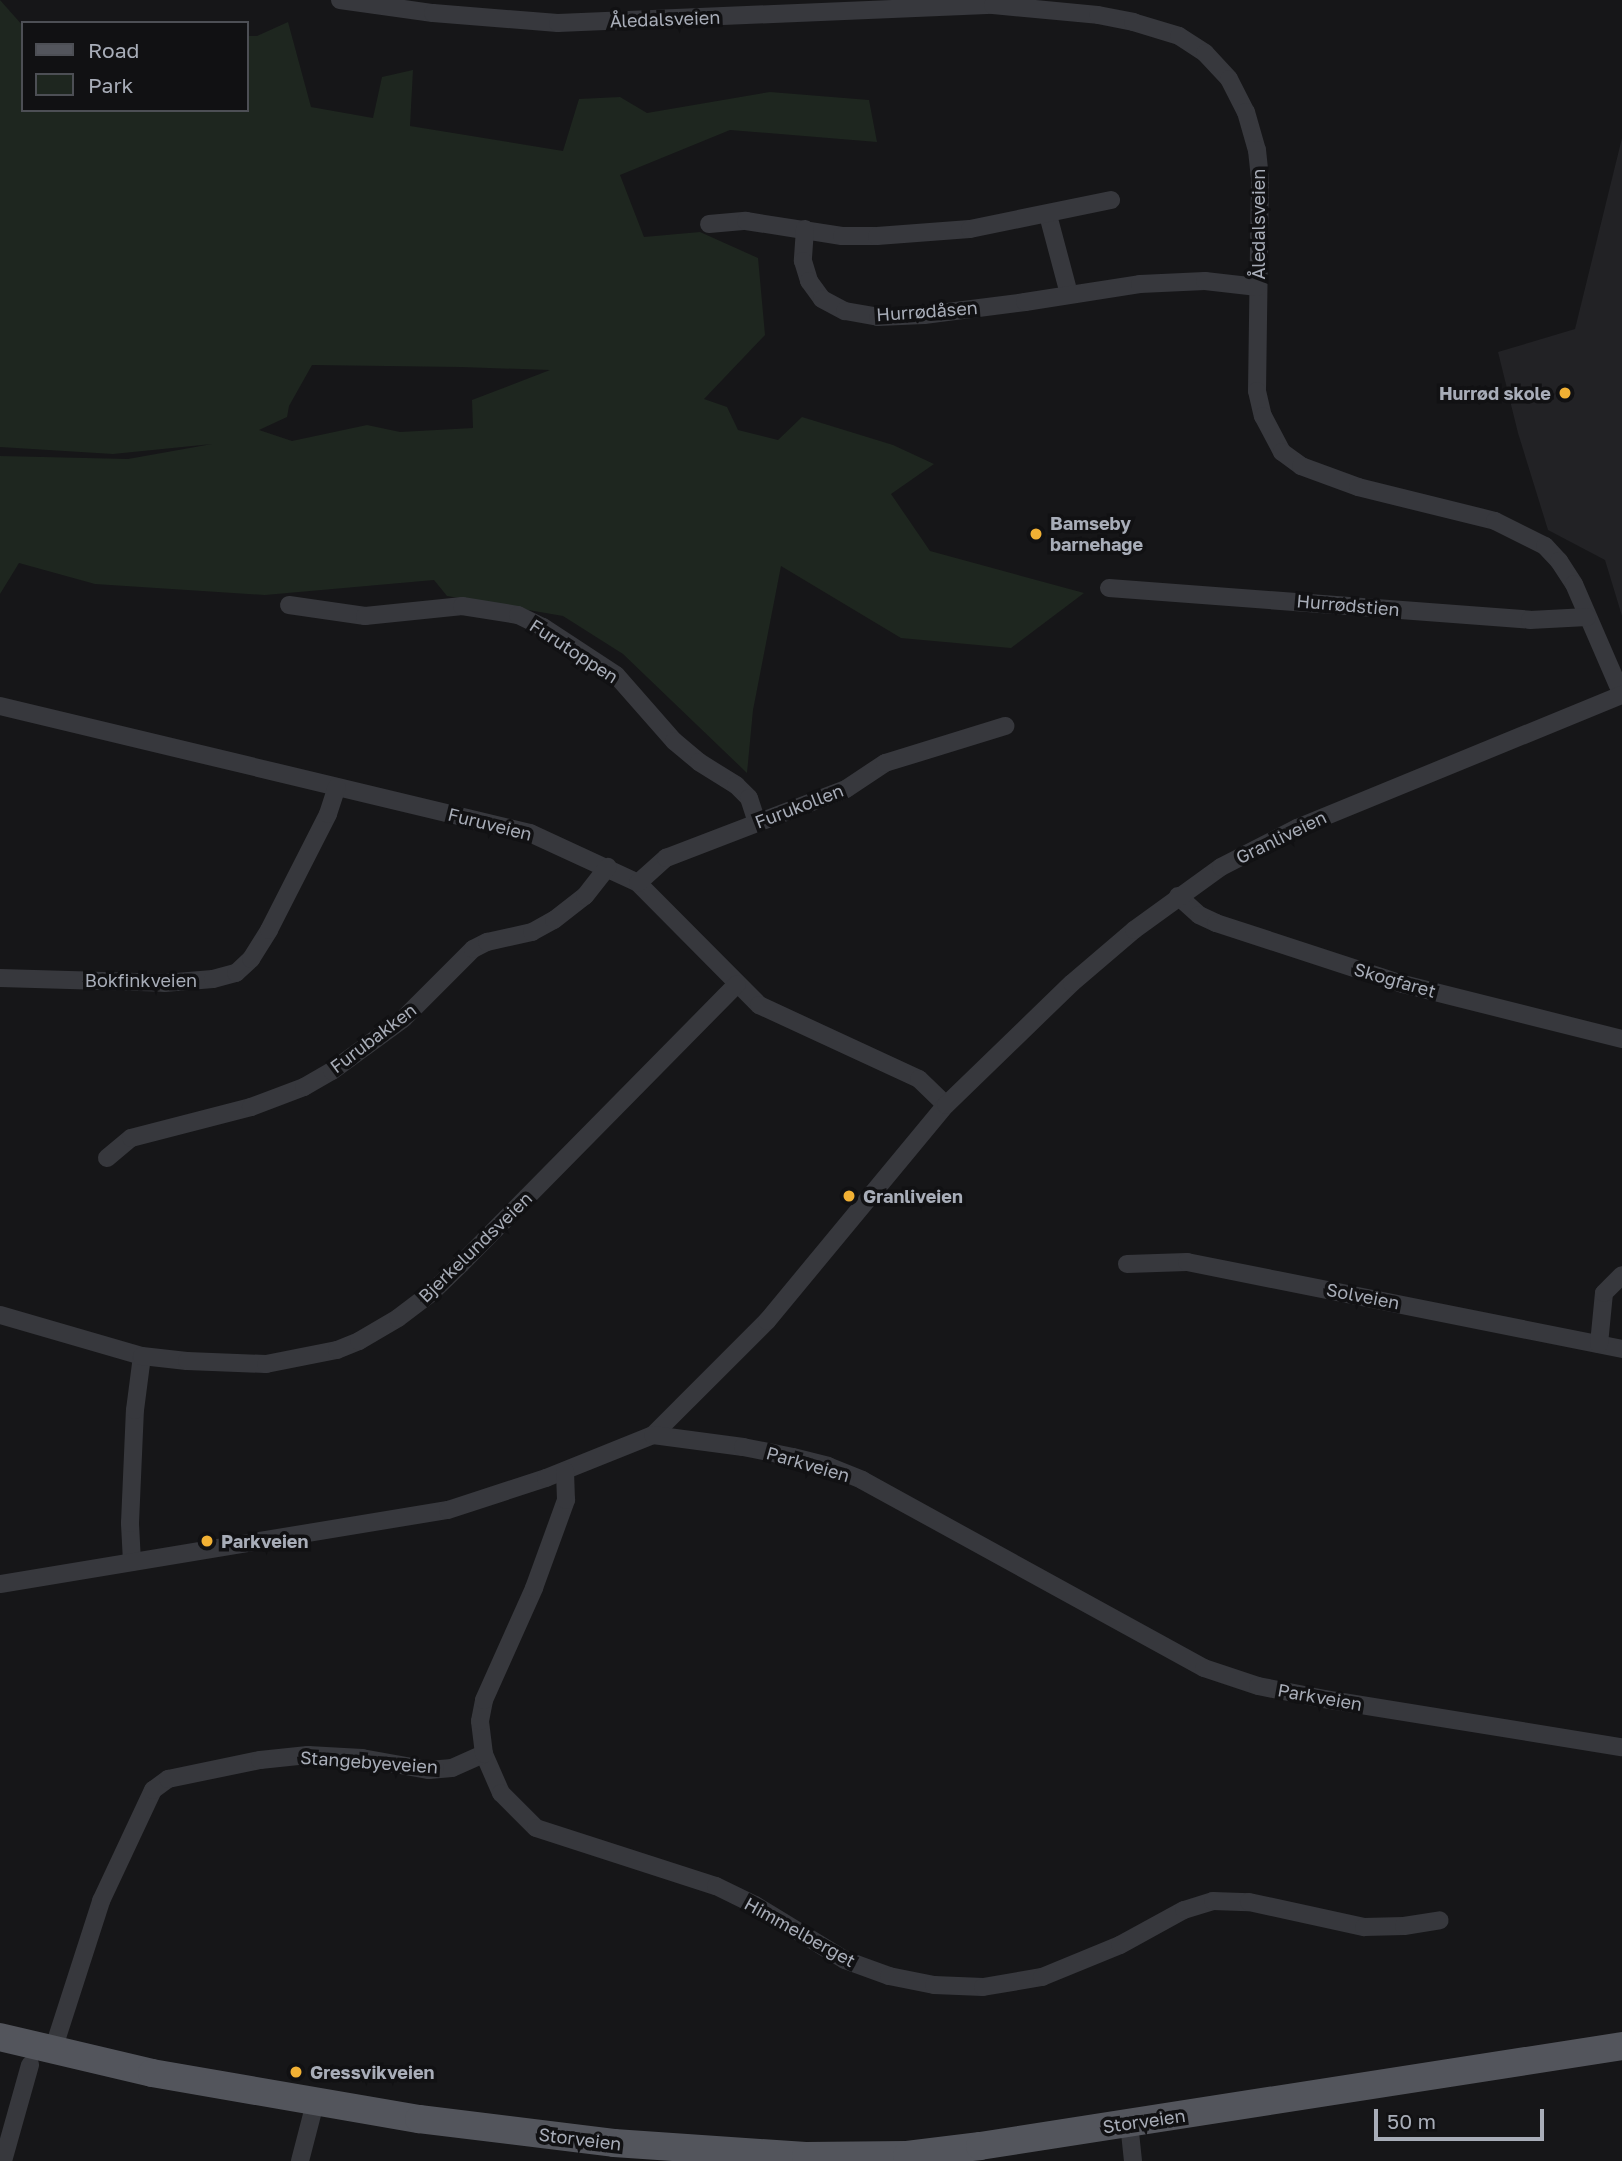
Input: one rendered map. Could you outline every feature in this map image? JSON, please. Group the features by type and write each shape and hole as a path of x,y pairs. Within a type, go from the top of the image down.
{"main road":[{"name":"Storveien","path":"0,2037 41,2058 152,2073 613,2152 747,2155 907,2155 1622,2046"}],"street":[{"name":"Åledalsveien","path":"340,0 433,13 558,23 993,3 1133,22 1179,36 1205,53 1229,79 1246,112 1257,150 1260,177 1257,391 1263,416 1282,452 1301,466 1358,487 1495,521 1523,532 1545,546 1574,584 1622,695"},
{"path":"709,224 746,221 842,236 877,236 970,229 1111,200"},
{"path":"1048,215 1069,294"},
{"name":"Hurrødåsen","path":"805,229 803,261 809,281 822,299 845,312 878,317 924,315 1180,281 1258,287"},
{"name":"Hurrødstien","path":"1109,588 1530,620 1587,617"},
{"name":"Furutoppen","path":"289,606 365,616 405,603 490,608 518,615 616,675 674,741 699,762 736,785 749,798 757,822"},
{"name":"Granliveien","path":"653,1435 767,1321 946,1105 1072,983 1178,896 1221,867 1309,822 1622,695"},
{"name":"Furuveien","path":"0,706 530,833 638,883 760,1005 919,1079 946,1105"},
{"name":"Furukollen","path":"638,883 666,858 846,789 885,763 1005,726"},
{"name":"Bokfinkveien","path":"0,978 164,983 213,979 236,974 251,959 287,898 328,814 337,787"},
{"name":"Furubakken","path":"107,1158 131,1138 251,1107 304,1087 332,1071 403,1019 473,949 486,942 532,932 554,920 585,896 608,867"},
{"name":"Skogfaret","path":"1178,896 1199,915 1216,923 1366,972 1622,1039"},
{"name":"Bjerkelundsveien","path":"0,1315 142,1356 267,1364 337,1350 359,1341 398,1318 431,1293 706,1012 737,984"},
{"name":"Solveien","path":"1127,1264 1187,1262 1622,1349"},
{"path":"1599,1343 1604,1293 1622,1275"},
{"path":"132,1562 130,1523 135,1410 142,1356"},
{"name":"Parkveien","path":"0,1584 448,1510 565,1471 653,1435 743,1447 828,1466 916,1508 1152,1643 1215,1672 1258,1686 1622,1747"},
{"path":"484,1754 480,1721 484,1700 534,1588 566,1500 565,1471"},
{"name":"Himmelberget","path":"484,1754 501,1793 536,1828 716,1886 755,1905 845,1960 889,1976 934,1985 983,1987 1042,1977 1107,1951 1184,1910 1213,1901 1249,1902 1364,1927 1404,1926 1440,1920"},
{"name":"Stangebyeveien","path":"3,2161 101,1901 153,1790 168,1779 249,1762 309,1755 362,1758 429,1770 452,1768 484,1754"},
{"path":"300,2161 315,2103"},
{"path":"1129,2123 1133,2161"}],"shaded area":[{"name":"Hurrød skole","path":"1622,138 1622,616 1605,560 1548,530 1518,433 1498,352 1575,329"}],"green space":[{"path":"0,0 21,24 21,112 248,112 248,36 257,36 288,22 311,107 373,118 382,77 413,70 410,126 563,151 579,99 620,97 647,113 770,92 869,100 877,142 730,130 620,175 644,237 700,232 758,258 765,335 704,399 727,407 738,430 778,440 802,417 893,445 934,464 891,494 930,551 1084,593 1011,648 901,638 781,566 753,710 747,773 623,654 563,616 447,596 434,580 265,595 95,584 19,563 0,594 0,456 128,459 212,444 113,454 0,447","holes":["312,365 550,370 472,400 473,428 400,432 367,425 292,441 259,430 287,417 289,406"]}],"place":[{"name":"Hurrød skole","path":"1565,393"},
{"name":"Bamseby barnehage","path":"1036,534"},
{"name":"Granliveien","path":"849,1196"},
{"name":"Parkveien","path":"207,1541"},
{"name":"Gressvikveien","path":"296,2072"}]}
